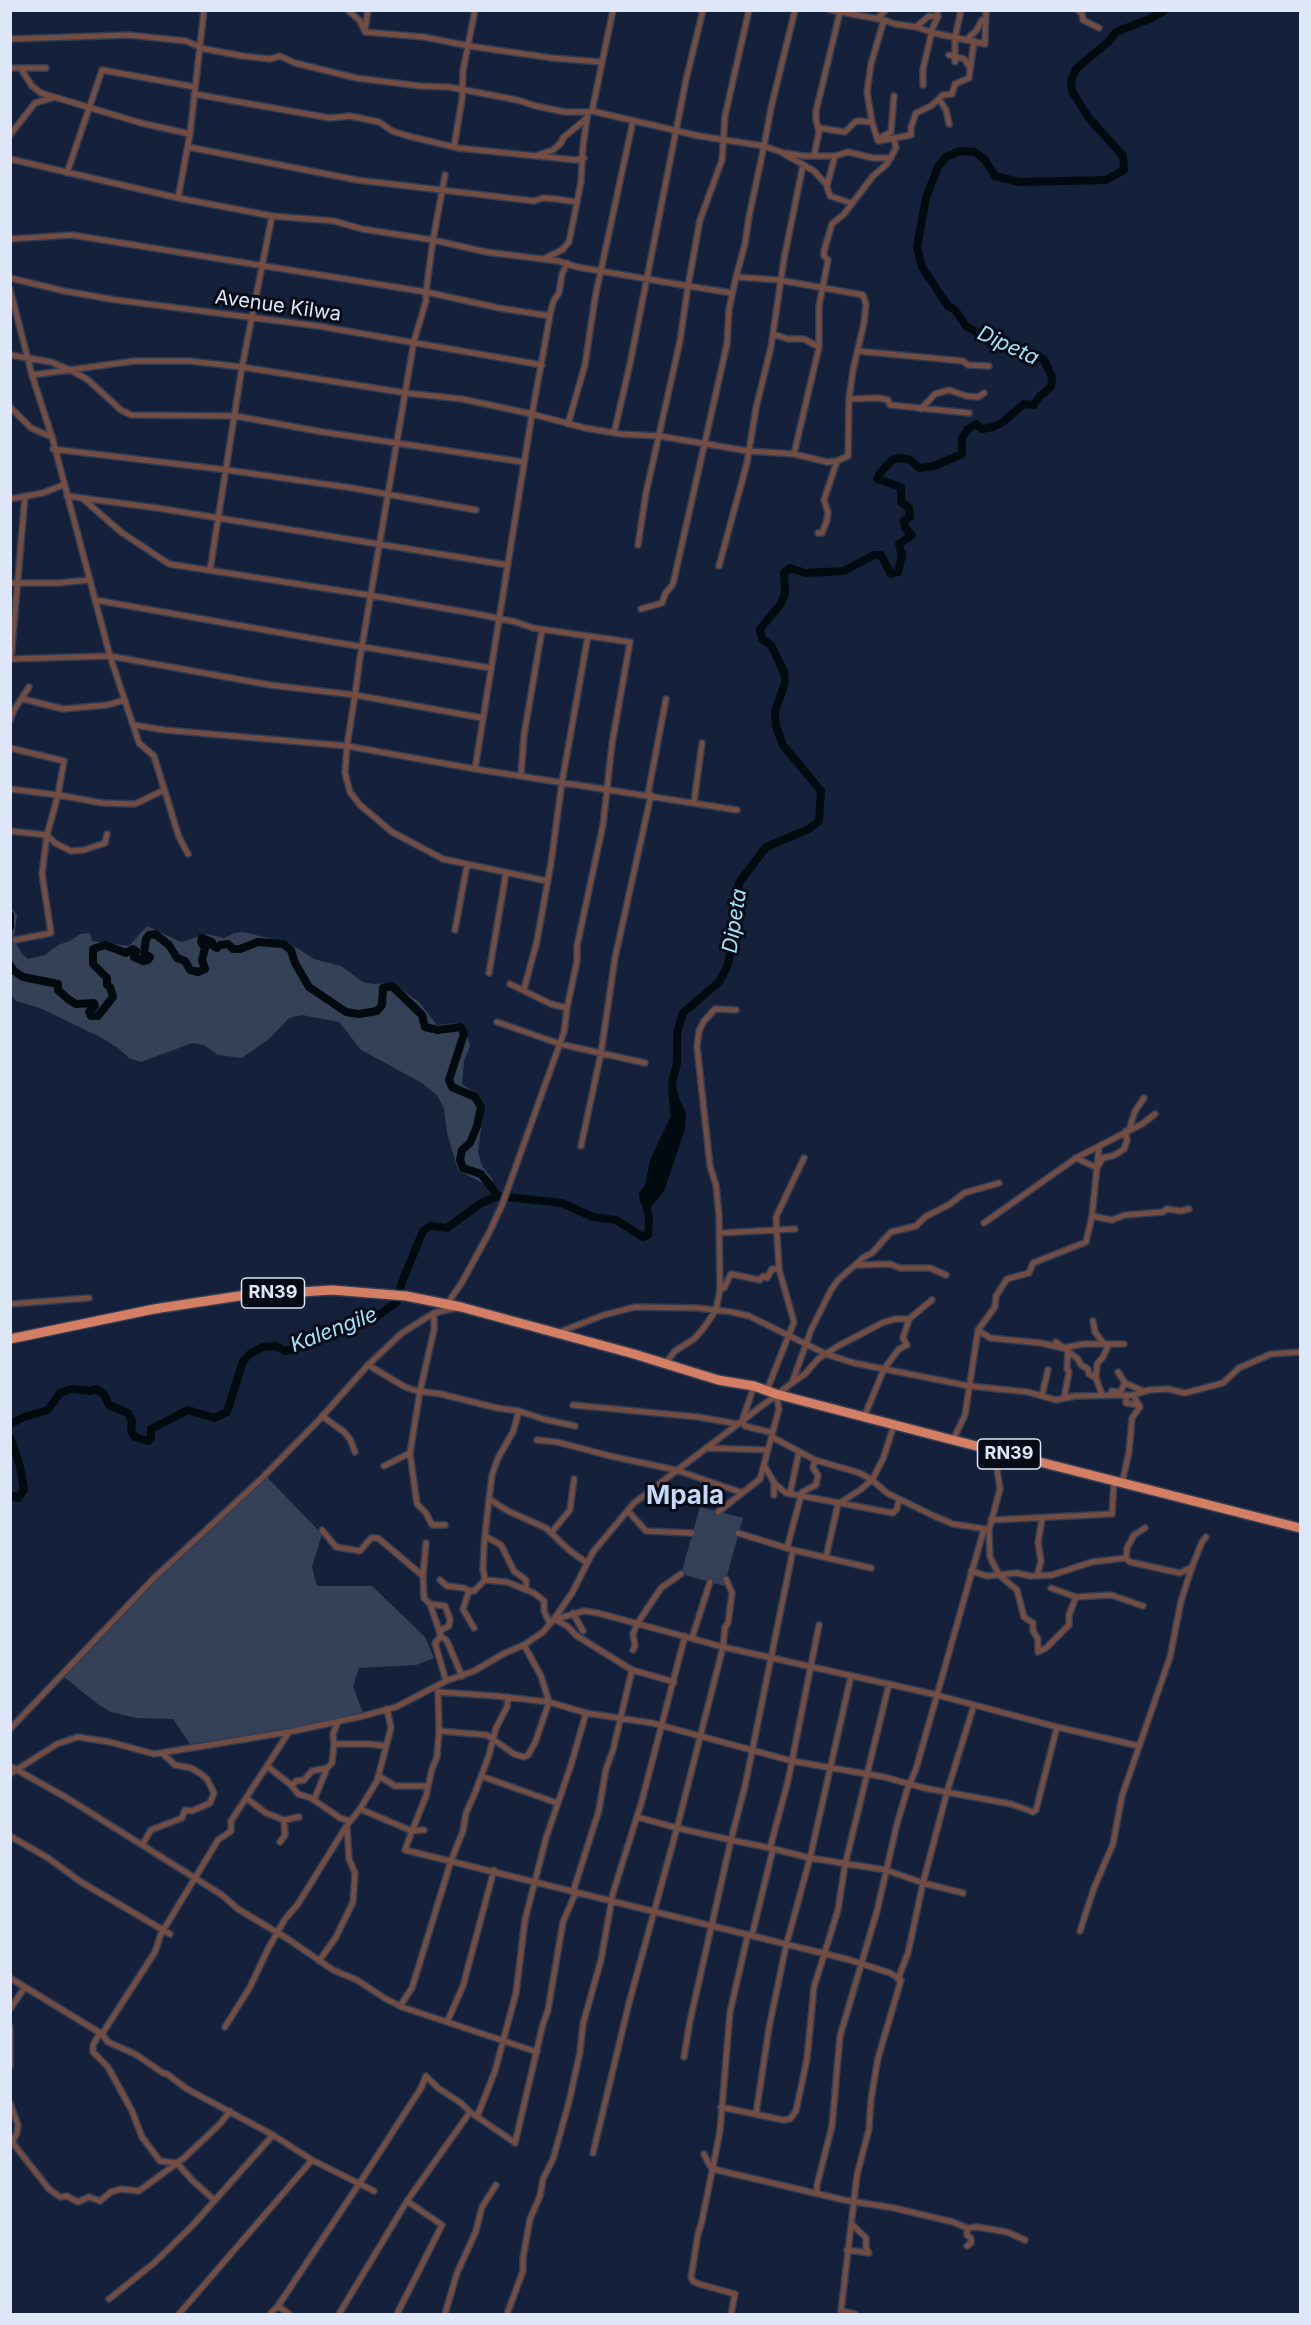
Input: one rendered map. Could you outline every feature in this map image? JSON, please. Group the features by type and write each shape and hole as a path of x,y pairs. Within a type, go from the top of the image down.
{"highway":[{"name":"RN39","path":"10,1339 154,1309 239,1296 332,1290 393,1294 461,1307 718,1380 754,1386 894,1425 1300,1528"}],"street":[{"path":"178,198 190,134 204,10"},
{"path":"348,10 360,21 365,32"},
{"path":"365,32 368,10"},
{"path":"454,147 462,99 461,89 475,10"},
{"path":"543,259 568,245 577,202 589,114 613,10"},
{"path":"614,433 703,10"},
{"path":"638,545 646,492 680,341 700,220 722,160 725,116 749,10"},
{"path":"641,609 662,603 665,594 673,584 727,344 732,293 745,244 771,108 795,10"},
{"path":"830,10 881,19 985,44 986,10"},
{"path":"869,17 873,10"},
{"path":"886,10 881,19 867,92 878,141 894,140 911,135 915,115 943,95 952,94 955,84 969,78 971,72 964,59 953,57 962,10"},
{"path":"1078,10 1083,20 1099,28"},
{"path":"814,156 817,150 819,128 816,111 840,12"},
{"path":"916,27 929,16 938,14"},
{"path":"923,85 923,69 931,32 938,14"},
{"path":"969,66 970,40 982,20 986,20"},
{"path":"365,32 424,37 469,46 601,62"},
{"path":"10,39 129,35 186,41 205,49 252,57 270,59 280,56 306,66 356,78 461,89 565,112 633,121 722,140 764,146 803,156 835,156 849,152 873,158 891,158"},
{"path":"10,68 46,68"},
{"path":"21,69 32,86 41,93 141,123 190,134"},
{"path":"67,173 102,69 195,87"},
{"path":"194,94 330,118 350,116 360,118 379,122 392,131 454,147 576,160 584,158"},
{"path":"878,139 891,132 894,96"},
{"path":"10,135 34,103 55,97"},
{"path":"939,99 946,110 949,124"},
{"path":"536,156 553,150 589,114"},
{"path":"568,424 585,364 595,298 603,271 633,121"},
{"path":"819,128 843,132 848,131 857,121 872,122"},
{"path":"794,454 819,347 819,306 828,260 824,256 824,251 832,224 842,216 873,176 891,158 896,148 894,140"},
{"path":"188,147 357,180 534,201 549,198 577,202"},
{"path":"781,152 814,171 827,187 830,196 851,203"},
{"path":"827,187 835,156"},
{"path":"10,159 178,198 272,216 334,221 362,229 433,240 486,252 543,259 576,267 732,293"},
{"path":"718,566 742,486 762,378 773,334 803,165"},
{"path":"445,175 433,240 426,301 414,341 362,646 345,773 350,792 360,805 392,832 434,855 467,865 547,881"},
{"path":"210,570 242,367 272,216"},
{"path":"10,239 72,235 426,292 499,308 550,316"},
{"path":"475,770 507,565 518,511 523,462 550,316 567,263"},
{"path":"32,375 135,361 189,361 462,399 614,433 659,436 748,451 794,454 827,462 848,456 849,399 864,323 865,298 858,293 822,287 736,277"},
{"name":"Avenue Kilwa","path":"10,278 116,300 251,316 414,341 542,365"},
{"path":"10,289 110,656 139,743 154,756 179,837 188,854"},
{"path":"773,334 788,339 804,339 819,347"},
{"path":"857,351 963,361 968,365 989,366"},
{"path":"10,356 51,362 70,370 87,379 121,410 131,415 235,416 523,462"},
{"path":"921,409 935,394 949,390 966,396 978,397 984,393"},
{"path":"849,399 879,398 888,400 890,405 969,413"},
{"path":"10,407 31,428 52,437"},
{"path":"53,449 227,470 476,510"},
{"path":"818,533 822,533 827,520 828,512 824,500 837,461"},
{"path":"10,499 43,493 63,485"},
{"path":"25,496 11,659 110,656 270,685 356,695 483,718"},
{"path":"67,496 219,518 507,565"},
{"path":"82,498 121,532 169,564 371,596 500,619 542,630 630,642 603,825 577,945 577,961 560,1044 502,1205 461,1284 447,1304"},
{"path":"10,583 89,580"},
{"path":"96,600 491,668"},
{"path":"521,775 524,735 542,630"},
{"path":"524,989 537,940 588,636"},
{"path":"10,720 29,687"},
{"path":"23,699 63,708 107,705 125,700"},
{"path":"581,1146 601,1053 615,958 649,795 666,699"},
{"path":"134,725 165,730 347,746 475,770 521,775 737,810"},
{"path":"694,802 702,742"},
{"path":"10,748 64,761 47,835 42,874 51,933 15,940"},
{"path":"10,789 102,803 135,804 164,790"},
{"path":"10,831 47,835 55,843 71,851 84,850 105,843 107,834"},
{"path":"455,930 467,865"},
{"path":"489,973 506,873"},
{"path":"510,984 551,1004 567,1008"},
{"path":"665,1364 675,1351 694,1339 716,1310 720,1288 720,1233 697,1046 699,1031 704,1021 715,1009 736,1010"},
{"path":"497,1022 560,1044 645,1064"},
{"path":"953,1440 964,1415 978,1330 995,1307 996,1296 1007,1279 1029,1273 1033,1263 1086,1242 1092,1216 1098,1166 1103,1158 1124,1149 1127,1130 1135,1111 1144,1098"},
{"path":"984,1222 1076,1158 1155,1114"},
{"path":"1098,1166 1096,1161 1099,1147"},
{"path":"718,1512 759,1479 773,1435 779,1409 771,1392 794,1322 779,1269 776,1217 804,1158"},
{"path":"1076,1158 1098,1166"},
{"path":"792,1383 806,1343 831,1290 856,1265 872,1253 891,1232 916,1226 972,1189 999,1183"},
{"path":"1092,1216 1112,1220 1125,1215 1162,1212 1167,1209 1181,1211 1189,1209"},
{"path":"720,1233 795,1229"},
{"path":"856,1265 890,1264 900,1268 930,1268 946,1275"},
{"path":"720,1288 724,1288 731,1274 760,1280 763,1276 767,1278 772,1269 779,1269"},
{"path":"10,1304 89,1298"},
{"path":"864,1417 884,1369 899,1349 907,1345 903,1338 909,1319 932,1300"},
{"path":"10,1729 153,1579 260,1480 368,1365 402,1333 434,1313 461,1307"},
{"path":"555,1333 604,1315 635,1307 716,1310 748,1316 790,1334 826,1354 854,1363 969,1386 1042,1395 1056,1400 1102,1395 1130,1395 1143,1391 1168,1389 1185,1394 1223,1383 1239,1368 1271,1354 1300,1352"},
{"path":"434,1313 434,1330 420,1392 410,1453 417,1504 426,1513 432,1525 445,1525"},
{"path":"10,1774 57,1744 78,1737 110,1742 154,1754 162,1753 338,1722 396,1707 438,1689 446,1681 462,1676 524,1645 543,1632 572,1593 593,1552 634,1503 740,1423 771,1392 792,1383 805,1374 818,1359 882,1323 895,1319 909,1319"},
{"path":"1093,1321 1095,1332 1108,1346 1097,1364 1096,1378 1102,1395"},
{"path":"978,1330 990,1338 1066,1347 1124,1344"},
{"path":"1056,1342 1066,1347 1081,1365 1088,1369 1089,1374 1096,1378"},
{"path":"1064,1398 1069,1372 1066,1347"},
{"path":"368,1365 405,1387 420,1392 454,1394 497,1408 519,1411 575,1426"},
{"path":"1069,1372 1081,1365"},
{"path":"1042,1395 1048,1371"},
{"path":"1118,1372 1125,1383 1143,1391"},
{"path":"1111,1395 1112,1391 1120,1392 1125,1383"},
{"path":"740,1423 754,1386"},
{"path":"1130,1395 1126,1403 1139,1405"},
{"path":"1130,1395 1139,1405"},
{"path":"573,1405 698,1416 740,1423 773,1435 815,1460 845,1467 872,1479 887,1493 953,1524 986,1529"},
{"path":"991,1520 1112,1514 1118,1482 1129,1452 1132,1418 1139,1405"},
{"path":"485,1580 483,1569 485,1536 492,1475 498,1458 513,1432 519,1411"},
{"path":"322,1416 350,1438 355,1452"},
{"path":"826,1557 837,1504 860,1490 872,1479 883,1459 894,1425"},
{"path":"537,1440 557,1442 676,1470 740,1492"},
{"path":"706,1448 768,1450"},
{"path":"817,2194 817,2185 832,2126 840,2036 862,1964 895,1832 937,1695 971,1571 991,1520 1000,1489 994,1450"},
{"path":"790,1493 800,1452"},
{"path":"384,1466 410,1453"},
{"path":"684,2057 690,2021 745,1786 801,1496 802,1492 816,1485 818,1475 813,1468 815,1460"},
{"path":"764,1465 774,1482 790,1493 801,1496 893,1513 900,1499"},
{"path":"551,1533 570,1510 574,1479"},
{"path":"774,1482 774,1495"},
{"path":"489,1499 518,1516 546,1528 587,1563"},
{"path":"628,1511 646,1531 692,1533"},
{"path":"1037,1576 1041,1561 1038,1543 1042,1519"},
{"path":"1126,1558 1127,1548 1134,1535 1145,1528"},
{"path":"986,1529 990,1557 999,1575 1017,1590 1024,1617 1033,1623 1033,1631 1038,1640 1038,1652 1046,1648 1069,1625 1069,1615 1076,1597"},
{"path":"322,1530 336,1547 360,1551 371,1538 378,1538 423,1576"},
{"path":"738,1533 790,1549 871,1568"},
{"path":"485,1536 501,1545 510,1564 526,1580 526,1590"},
{"path":"1080,1931 1090,1899 1113,1844 1120,1803 1170,1657 1181,1601 1202,1542 1206,1537"},
{"path":"426,1543 424,1598 430,1604 440,1634 447,1641 462,1676"},
{"path":"971,1571 987,1576 1017,1573 1037,1576 1052,1575 1092,1562 1126,1558 1130,1562 1180,1573 1192,1568"},
{"path":"633,1650 635,1646 633,1634 638,1624 661,1588 681,1574"},
{"path":"593,2153 629,2003 723,1647 723,1635 728,1623 732,1593 726,1579"},
{"path":"440,1580 447,1586 464,1588 469,1591 474,1591 485,1580 498,1580 526,1590 543,1601 544,1611 552,1622 567,1626 576,1636 632,1670 674,1682"},
{"path":"507,2314 523,2271 530,2219 540,2196 543,2179 553,2159 569,2102 580,2052 583,2024 601,1960 611,1902 674,1682 688,1637 710,1582"},
{"path":"1051,1588 1076,1597 1111,1594 1143,1606"},
{"path":"469,1591 463,1609 474,1628"},
{"path":"430,1604 445,1606 450,1619 449,1626 440,1634 435,1643 446,1681"},
{"path":"552,1622 573,1613 597,1612 771,1659 937,1695 1139,1746"},
{"path":"573,1613 583,1630"},
{"path":"731,2314 735,2294 699,2284 691,2277 720,2131 730,2012 792,1761 819,1625"},
{"path":"439,1731 487,1735 520,1757 528,1755 535,1743 549,1702 541,1676 524,1645"},
{"path":"270,2314 278,2306 411,2104 426,2076 438,2088 514,2143 556,1972 558,1944 563,1922 575,1892 599,1810 606,1769 613,1750 632,1670"},
{"path":"756,2114 768,2028 786,1946 810,1858 851,1676"},
{"path":"721,2107 783,2120 790,2119 796,2111 807,2059 810,2005 838,1910 845,1863 889,1684"},
{"path":"438,1689 549,1702 586,1713 652,1723 701,1737 723,1740 792,1761 884,1777 1011,1804 1033,1812 1036,1810 1057,1727"},
{"path":"438,1689 437,1757 426,1796 405,1850 750,1934 786,1946 862,1964 890,1973 901,1980 878,2058 869,2128 859,2165 854,2201 841,2311 855,2314"},
{"path":"400,2006 412,1988 451,1861 463,1831 466,1812 481,1776 496,1728 507,1707 508,1697"},
{"path":"898,1979 908,1953 923,1883 974,1705"},
{"path":"225,2026 250,1987 285,1920 298,1904 379,1776 391,1728 387,1709"},
{"path":"477,2116 495,2071 501,2041 516,1993 525,1920 537,1881 546,1838 572,1765 586,1713"},
{"path":"314,1800 327,1768 332,1763 333,1734 338,1722"},
{"path":"213,2199 177,2163 160,2161 142,2137 132,2111 108,2067 93,2052 93,2045 154,1952 164,1930 218,1840 231,1831 231,1821 289,1732"},
{"path":"334,1744 386,1746"},
{"path":"142,1845 151,1830 182,1818 185,1810 192,1811 210,1803 214,1793 207,1779 201,1774 191,1768 175,1765 162,1753"},
{"path":"10,1766 222,1895 238,1909 279,1933 319,1961 400,2006 537,2052"},
{"path":"267,1766 292,1786 298,1794 314,1800 348,1823"},
{"path":"292,1786 296,1781 304,1780 312,1771 327,1768"},
{"path":"379,1776 395,1786 428,1786"},
{"path":"481,1776 557,1803"},
{"path":"246,1798 266,1813 284,1820 299,1817"},
{"path":"360,1809 412,1831 424,1830"},
{"path":"637,1817 810,1858 886,1870 923,1883 963,1893"},
{"path":"280,1842 285,1835 284,1820"},
{"path":"319,1961 336,1937 353,1902 355,1873 349,1859 348,1823"},
{"path":"10,1836 48,1858 81,1882 170,1934"},
{"path":"447,2022 464,1986 494,1870"},
{"path":"10,1978 101,2034 108,2042 135,2054 187,2089 273,2134 312,2160 374,2191"},
{"path":"10,2008 25,1987"},
{"path":"10,2027 10,2066"},
{"path":"10,2103 18,2125 12,2142 49,2189 60,2197 67,2196 78,2202 89,2197 98,2202 111,2192 121,2189 136,2192 177,2163 220,2124 230,2111"},
{"path":"339,2314 407,2201 470,2112"},
{"path":"109,2300 154,2263 192,2226 213,2199 273,2134"},
{"path":"704,2154 712,2168 817,2194 894,2208 953,2222 967,2228 978,2227 1007,2232 1025,2240"},
{"path":"179,2314 312,2160"},
{"path":"445,2314 457,2273 476,2231 482,2207 496,2185"},
{"path":"397,2314 442,2225 407,2201"},
{"path":"848,2250 869,2253 866,2248 866,2238 852,2224"},
{"path":"967,2228 967,2235 971,2238 972,2243 967,2246"},
{"path":"278,2306 289,2314"}],"shaded area":[{"path":"11,908 17,915 14,939 22,954 28,959 45,955 58,945 80,934 90,933 92,941 129,946 147,926 181,942 207,934 224,938 243,932 289,943 314,959 341,966 363,982 393,983 419,1002 437,1025 457,1023 464,1025 470,1046 464,1061 462,1084 476,1094 484,1105 478,1152 482,1166 493,1180 484,1184 458,1170 447,1133 444,1108 437,1095 422,1083 361,1050 339,1022 302,1015 289,1018 269,1039 242,1058 218,1055 204,1045 192,1043 141,1062 129,1058 102,1038 40,1008 16,1001 11,995"},
{"path":"672,1083 686,1113 685,1129 664,1191 647,1212 640,1202 639,1193 645,1185 650,1160 671,1116 668,1091"},
{"path":"266,1476 322,1534 312,1567 317,1586 372,1586 425,1637 434,1658 416,1665 359,1668 353,1686 363,1713 262,1734 190,1744 173,1719 137,1718 111,1712 64,1677 155,1581"},
{"path":"700,1507 743,1518 724,1586 681,1574"}],"waterway":[{"name":"Dipeta","path":"674,1095 672,1083 677,1063 677,1033 683,1013 719,982 727,967 734,939 739,883 766,847 809,829 819,821 821,791 783,745 776,726 775,711 785,683 784,672 771,645 762,639 760,629 780,605 785,594 784,572 790,568 805,573 844,571 874,555 881,555 891,574 898,572 902,555 899,544 912,535 905,528 904,520 910,517 909,508 901,502 901,487 877,479 880,473 892,460 901,458 910,460 919,468 934,466 962,454 962,438 967,430 976,424 982,429 1003,422 1024,404 1034,405 1039,397 1051,387 1052,377 1044,360 1040,357 1032,360 967,327 955,310 948,306 922,267 917,247 926,198 938,167 946,157 960,151 975,152 985,160 995,176 1019,182 1106,180 1124,170 1123,156 1088,117 1072,91 1071,81 1076,69 1108,42 1116,32 1152,18 1165,10"},
{"name":"Dipeta","path":"10,915 10,927"},
{"name":"Dipeta","path":"10,965 23,977 58,984 58,990 76,1004 94,1003 95,1006 89,1012 91,1016 98,1016 113,997 107,985 107,978 93,964 93,949 105,945 126,953 133,949 136,951 134,957 143,961 148,960 150,957 144,953 146,939 149,935 155,934 169,945 177,958 185,961 190,970 198,972 205,969 202,960 205,948 201,942 202,938 212,942 212,945 217,948 228,944 233,949 240,949 258,942 283,944 291,950 295,963 309,987 346,1012 359,1014 377,1011 382,1005 383,988 392,986 422,1015 425,1027 438,1030 461,1027 464,1034 449,1080 452,1087 475,1097 481,1107 477,1126 470,1143 462,1150 460,1160 463,1168 481,1174 498,1196 562,1203 593,1217 616,1220 643,1237 648,1235 649,1221 646,1202"},
{"name":"Kalengile","path":"10,1424 48,1410 60,1393 71,1389 91,1391 96,1389 104,1394 109,1405 128,1413 132,1421 131,1431 135,1437 148,1441 151,1438 151,1429 188,1410 214,1418 227,1412 243,1361 251,1353 263,1347 276,1346 285,1351 298,1348 345,1326 377,1316 397,1302 402,1282 423,1231 430,1226 447,1228 481,1203 498,1196"},
{"name":"Kalengile","path":"10,1437 20,1466 24,1490 18,1498 10,1495"}],"district":[{"name":"Mpala","path":"685,1496"}]}
